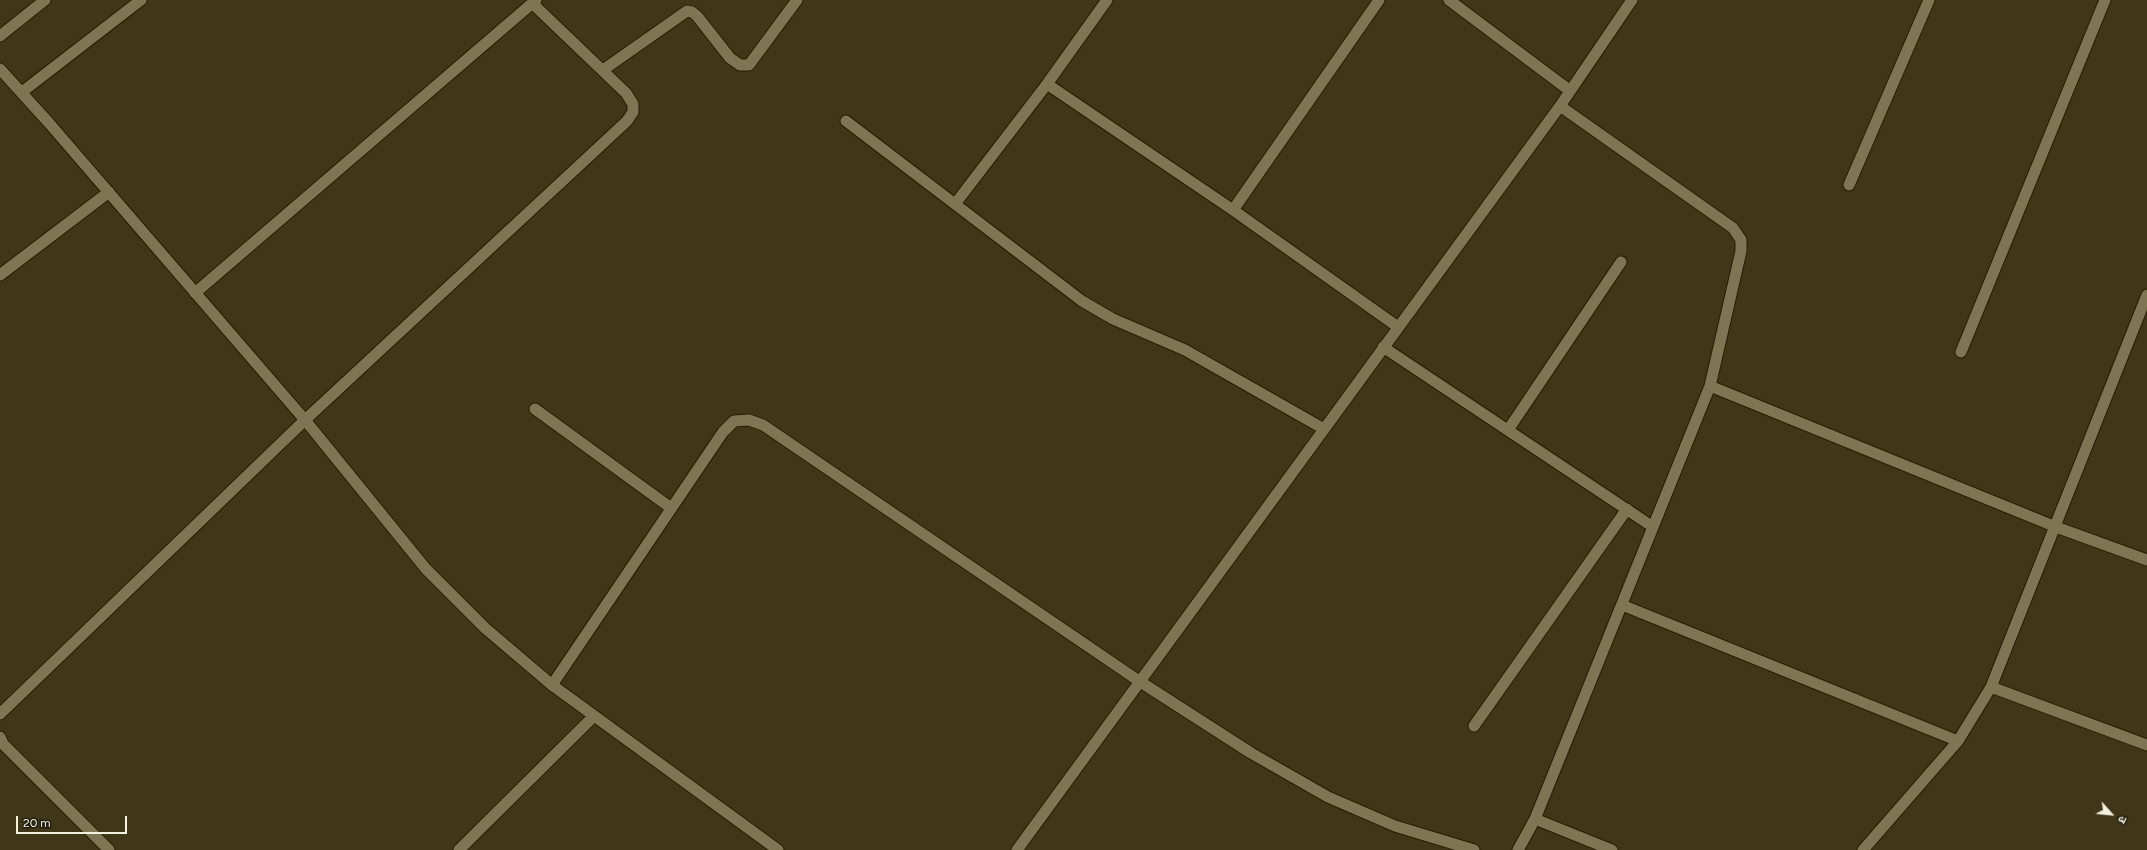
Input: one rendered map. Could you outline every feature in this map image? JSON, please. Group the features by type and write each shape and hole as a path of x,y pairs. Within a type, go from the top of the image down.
{"street":[{"path":"0,36 45,0"},
{"path":"22,92 141,0"},
{"path":"603,70 687,11 692,12 697,16 730,58 740,65 749,65 797,0"},
{"path":"955,204 1047,84 1107,0"},
{"path":"1233,210 1379,0"},
{"path":"1449,0 1570,90"},
{"path":"1017,850 1560,106 1632,0"},
{"path":"1849,185 1929,0"},
{"path":"1961,352 2105,0"},
{"path":"0,714 306,420 627,121 633,112 633,104 626,93 534,2 195,293"},
{"path":"0,69 22,92 306,420 426,569 485,628 552,685 710,802 778,850"},
{"path":"1047,84 1233,210 1398,327"},
{"path":"1518,850 1535,819 1710,386 1742,250 1741,240 1733,228 1560,106"},
{"path":"846,121 1082,301 1113,319 1185,350 1324,429"},
{"path":"0,275 109,192"},
{"path":"1508,430 1621,262"},
{"path":"1864,850 1958,741 1991,687 2147,296"},
{"path":"1383,347 1653,527"},
{"path":"1710,386 2056,527 2147,560"},
{"path":"535,409 671,508"},
{"path":"552,685 723,432 734,421 749,420 762,425 1139,681 1251,753 1328,797 1395,826 1474,850"},
{"path":"1474,726 1627,509"},
{"path":"1622,606 1958,741"},
{"path":"1991,687 2147,746"},
{"path":"459,850 594,716"},
{"path":"0,737 3,744 109,850"},
{"path":"1535,819 1612,850"}]}
